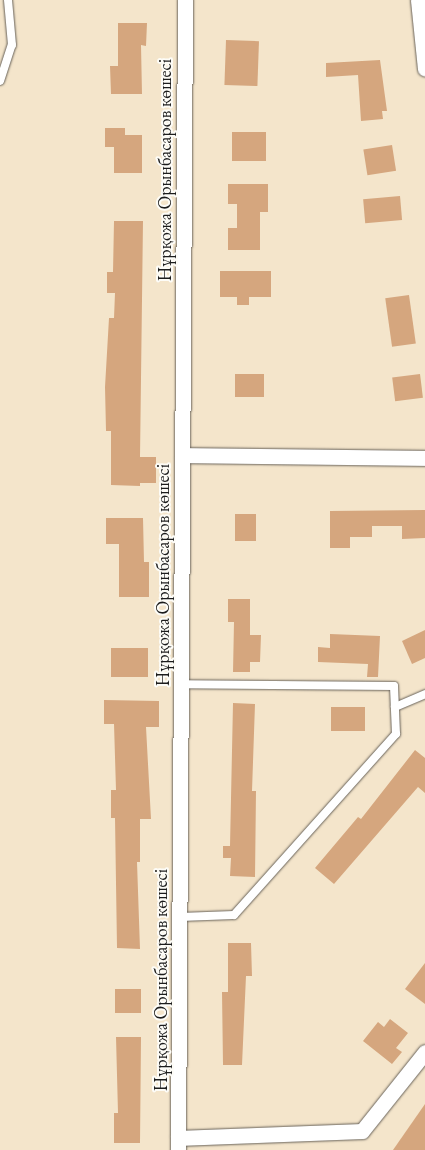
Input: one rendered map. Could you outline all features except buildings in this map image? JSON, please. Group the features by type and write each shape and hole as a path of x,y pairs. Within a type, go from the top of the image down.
{"street":[{"name":"Нұрқожа Орынбасаров көшесі","path":"178,1144 185,0"},
{"path":"418,0 425,69"},
{"path":"182,455 425,458"},
{"path":"178,1144 362,1131 425,1052"}],"lane":[{"path":"0,81 12,45 8,0"},
{"path":"180,917 234,915 396,734 394,686 181,684"},
{"path":"395,707 425,694"}]}
